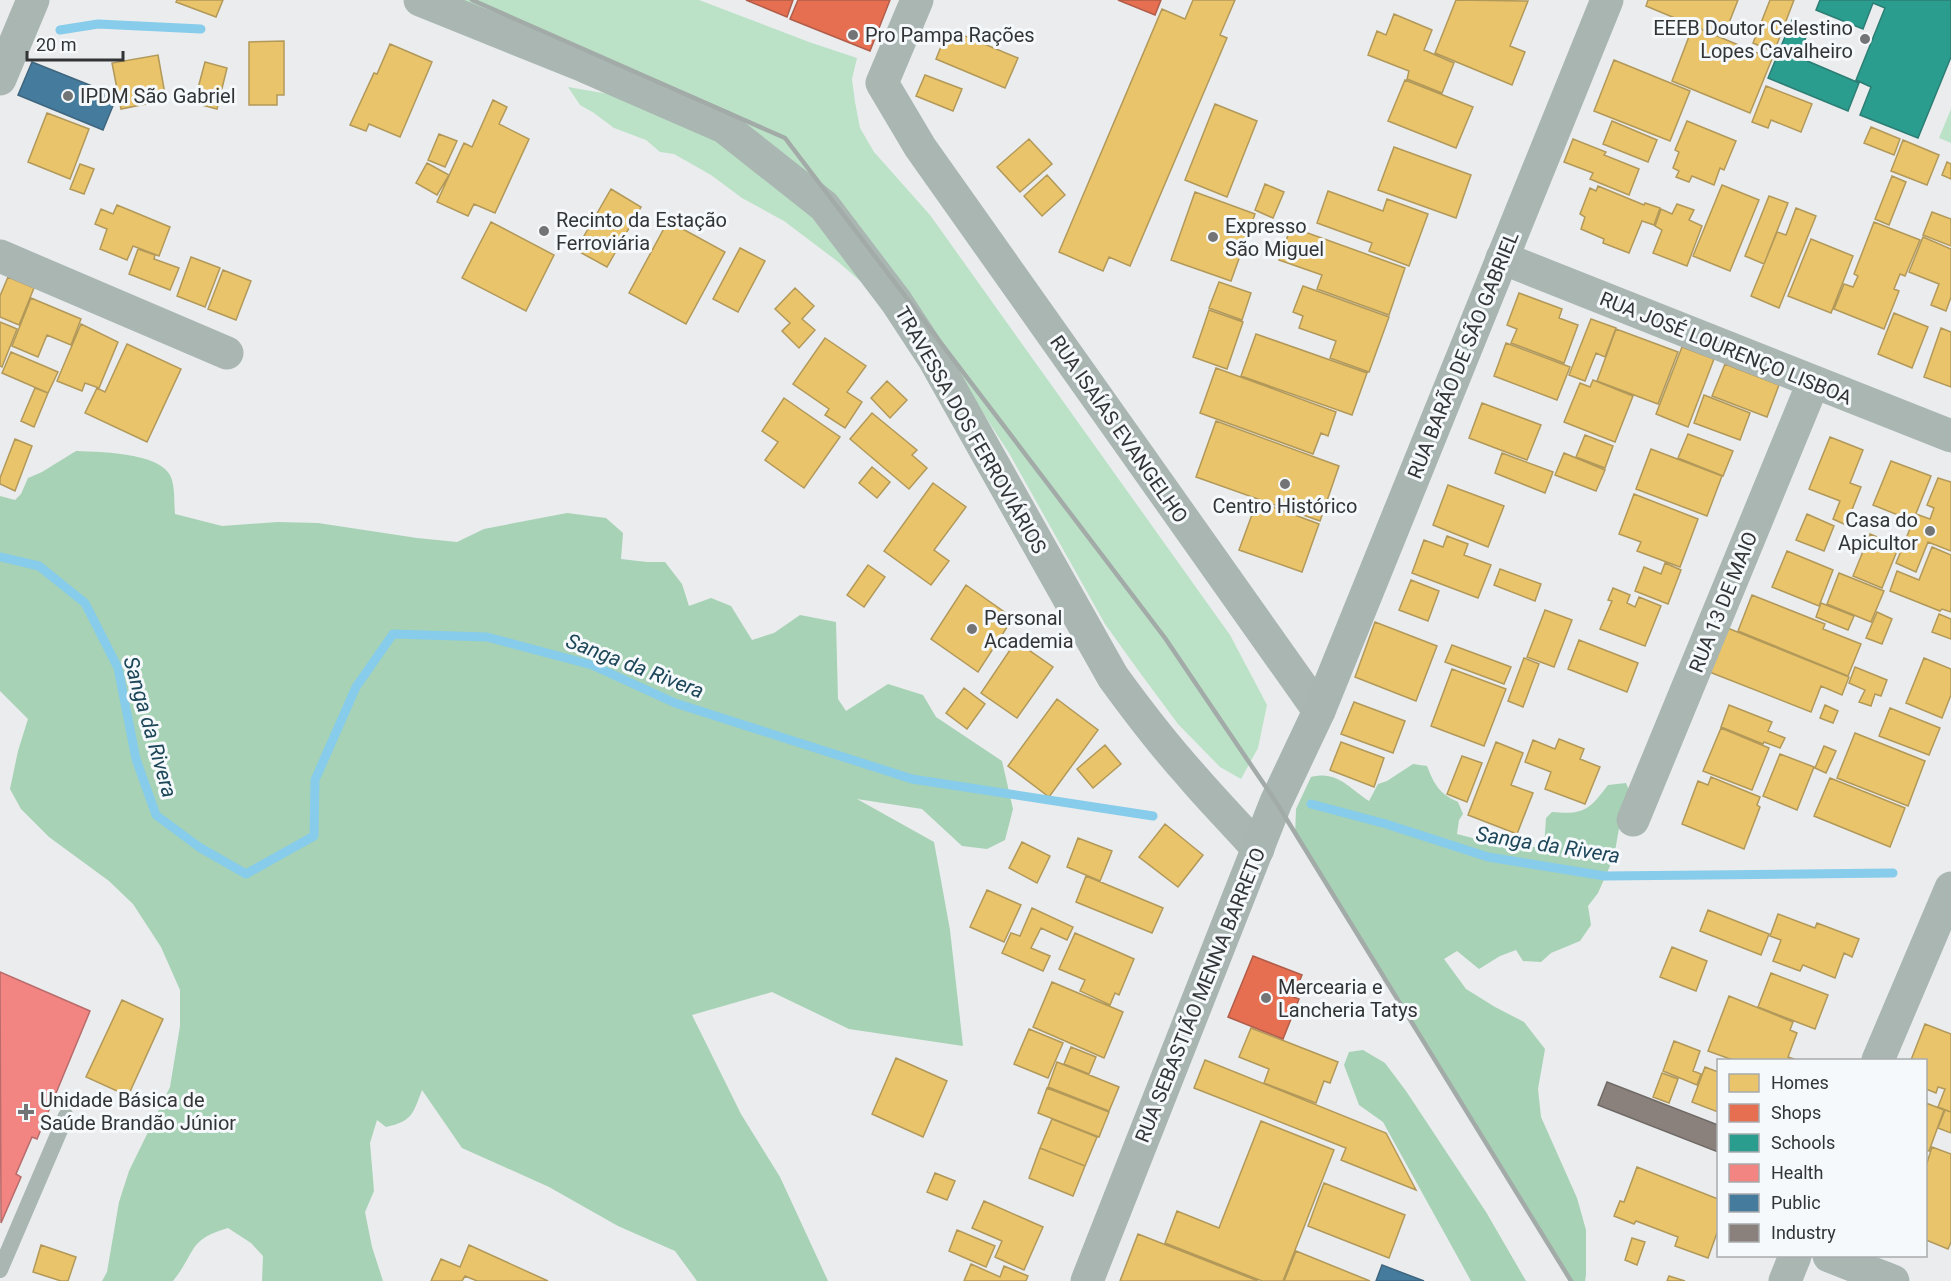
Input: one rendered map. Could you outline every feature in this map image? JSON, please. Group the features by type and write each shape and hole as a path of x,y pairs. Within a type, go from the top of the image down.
{"main road":[{"name":"RUA BARÃO DE SÃO GABRIEL","path":"1319,711 1607,0"},
{"name":"RUA SEBASTIÃO MENNA BARRETO","path":"1087,1281 1276,802 1319,711"}],"street":[{"path":"0,79 33,0"},
{"name":"TRAVESSA DOS FERROVIÁRIOS","path":"420,0 584,66 724,127 824,206 896,301 933,359 1113,676 1141,715 1191,775 1258,849"},
{"name":"RUA ISAÍAS EVANGELHO","path":"917,0 882,83 920,147 1319,711"},
{"path":"0,256 227,353"},
{"name":"RUA JOSÉ LOURENÇO LISBOA","path":"1502,258 1951,436"},
{"name":"RUA 13 DE MAIO","path":"1633,820 1813,383"},
{"path":"1878,1059 1944,922 1951,888"},
{"path":"1785,1281 1795,1257"},
{"path":"1831,1257 1893,1281"}],"lane":[{"path":"0,1270 66,1116"}],"green space":[{"path":"447,0 699,0 857,58 852,79 855,102 860,128 874,152 930,215 1230,635 1267,705 1258,748 1241,779 1220,767 1178,724 1138,670 1105,624 1009,453 944,353 822,195"},
{"path":"568,87 632,98 724,135 824,214 881,299 837,261 784,221 742,198 711,175 674,154 660,152 646,140 614,128 580,105"},
{"path":"1951,109 1951,143 1939,138"},
{"path":"76,451 130,455 157,464 167,471 172,480 175,514 222,526 278,522 318,523 457,542 484,529 567,513 606,518 623,533 621,559 665,562 682,584 689,606 711,598 731,606 752,640 774,633 800,615 836,622 838,699 846,711 888,684 923,695 936,717 1002,761 1013,809 1005,840 987,849 962,846 922,809 857,799 934,842 950,930 963,1046 849,1029 772,992 692,1015 741,1114 780,1177 828,1281 697,1281 675,1251 618,1226 549,1187 462,1148 422,1090 414,1110 407,1119 386,1127 377,1120 370,1143 374,1191 365,1212 372,1247 383,1281 262,1281 263,1256 251,1243 228,1228 215,1232 199,1242 173,1281 102,1281 107,1272 119,1202 129,1171 170,1087 180,1026 180,990 161,947 133,904 109,881 49,837 21,809 10,789 28,719 0,691 0,496 15,500 21,494 28,478"},
{"path":"1413,764 1427,766 1438,788 1458,802 1463,814 1459,820 1457,834 1507,847 1544,847 1546,818 1552,812 1572,813 1585,809 1608,785 1626,783 1633,800 1621,817 1614,857 1598,893 1588,906 1591,925 1580,941 1551,953 1541,962 1523,961 1516,950 1500,956 1479,969 1457,951 1444,959 1466,989 1524,1022 1545,1049 1538,1089 1541,1117 1577,1198 1586,1230 1585,1281 1571,1281 1295,836 1296,809 1311,777 1320,775 1336,778 1369,801 1378,784 1387,781"},
{"path":"1363,1050 1385,1063 1406,1091 1486,1212 1526,1281 1471,1281 1383,1122 1359,1105 1344,1065 1349,1052"}],"building: Homes":[{"path":"177,0 223,0 216,17 176,2"},
{"path":"1193,0 1235,0 1220,35 1227,38 1130,266 1109,257 1103,271 1059,252 1162,9 1185,19"},
{"path":"1456,0 1528,1 1510,46 1525,52 1512,85 1435,53"},
{"path":"1648,0 1738,0 1723,38 1646,6"},
{"path":"1770,0 1794,0 1774,52 1753,43"},
{"path":"1394,14 1432,30 1424,50 1454,63 1442,93 1407,79 1409,71 1368,55 1377,31 1386,35"},
{"path":"1693,26 1772,59 1750,113 1672,81"},
{"path":"948,29 1018,58 1005,88 936,59"},
{"path":"284,41 284,95 277,95 277,105 249,105 249,42"},
{"path":"390,44 432,62 400,137 369,124 366,131 350,125"},
{"path":"158,55 166,100 121,109 112,63"},
{"path":"1614,60 1690,91 1670,141 1594,111"},
{"path":"205,62 227,68 217,109 194,103"},
{"path":"925,75 962,89 953,111 916,96"},
{"path":"1405,80 1473,107 1456,148 1388,121"},
{"path":"1766,86 1812,104 1801,132 1771,120 1768,128 1752,122"},
{"path":"493,100 507,107 499,124 529,139 495,213 474,204 468,216 437,202 464,143 472,147"},
{"path":"1215,104 1257,121 1227,197 1185,180"},
{"path":"47,113 89,129 70,179 28,162"},
{"path":"1612,121 1657,140 1648,162 1603,144"},
{"path":"1687,121 1736,141 1724,170 1720,168 1714,185 1692,176 1689,182 1676,177 1679,171 1673,168 1679,152 1675,150"},
{"path":"1871,127 1900,139 1894,155 1864,143"},
{"path":"439,134 457,141 445,167 428,160"},
{"path":"1029,139 1052,164 1020,192 997,167"},
{"path":"1573,139 1606,152 1604,155 1639,169 1629,195 1590,179 1593,173 1564,162"},
{"path":"1903,140 1939,155 1927,185 1891,171"},
{"path":"1394,147 1471,175 1456,218 1378,190"},
{"path":"1947,162 1951,164 1951,179 1942,175"},
{"path":"427,163 449,175 437,195 416,183"},
{"path":"80,164 94,169 84,194 70,189"},
{"path":"1047,175 1065,195 1042,216 1024,196"},
{"path":"1892,176 1906,182 1889,225 1875,219"},
{"path":"1265,184 1284,192 1273,218 1255,210"},
{"path":"1722,185 1759,200 1730,271 1693,256"},
{"path":"1598,186 1644,205 1645,203 1660,208 1654,225 1642,221 1629,253 1603,243 1604,239 1581,229 1585,217 1580,214 1590,188 1596,191"},
{"path":"611,189 641,207 607,267 576,250"},
{"path":"1328,191 1383,211 1387,199 1428,214 1409,266 1369,251 1372,243 1317,223"},
{"name":"Expresso São Miguel","path":"1195,192 1255,214 1231,281 1171,260"},
{"path":"1769,196 1788,203 1764,264 1745,256"},
{"path":"1677,204 1694,210 1689,220 1702,226 1687,266 1653,253 1662,230 1655,226 1661,209 1672,214"},
{"path":"117,205 170,227 159,256 133,246 127,260 100,249 107,229 95,224 101,209 113,214"},
{"path":"1796,208 1816,216 1779,308 1751,296 1777,232 1786,235"},
{"path":"1932,212 1951,219 1951,246 1923,235"},
{"path":"668,221 725,252 686,324 629,293"},
{"path":"491,222 554,255 526,311 462,278"},
{"path":"1874,222 1920,240 1905,276 1900,274 1894,289 1899,291 1884,329 1834,309 1844,284 1853,287 1858,276 1854,274"},
{"path":"1291,227 1405,268 1389,315 1317,289 1322,275 1279,260"},
{"path":"1923,237 1951,249 1951,297 1946,311 1931,305 1939,284 1909,272"},
{"path":"1811,239 1853,256 1831,313 1788,296"},
{"path":"740,248 765,261 738,312 713,299"},
{"path":"138,249 155,255 154,259 179,268 170,290 129,274"},
{"path":"191,257 220,268 205,307 177,296"},
{"path":"223,270 251,281 236,320 208,309"},
{"path":"8,277 34,288 19,325 0,317 0,296"},
{"path":"1219,282 1251,293 1242,320 1209,308"},
{"path":"1303,286 1389,317 1369,372 1330,358 1336,341 1299,328 1303,316 1293,312"},
{"path":"795,288 814,306 802,319 815,330 799,348 782,331 790,323 775,309"},
{"path":"1519,293 1562,309 1559,318 1578,325 1564,363 1511,343 1517,329 1507,325"},
{"path":"31,298 81,319 71,345 47,335 38,357 12,346"},
{"path":"1209,310 1243,322 1227,369 1193,357"},
{"path":"1894,313 1928,327 1912,368 1878,354"},
{"path":"1591,319 1616,328 1605,357 1596,353 1585,381 1569,375"},
{"path":"0,322 17,329 2,367 0,366"},
{"path":"81,324 118,342 99,388 85,383 82,391 57,381"},
{"path":"1941,328 1951,332 1951,387 1924,377"},
{"path":"1616,329 1678,352 1658,404 1597,381"},
{"path":"1256,334 1367,373 1352,415 1241,376"},
{"path":"825,338 866,366 847,392 862,402 845,428 825,415 829,409 793,384"},
{"path":"1506,343 1570,367 1557,400 1494,376"},
{"path":"127,344 181,369 147,442 85,413 97,388 105,392"},
{"path":"1682,347 1714,359 1688,427 1656,414"},
{"path":"11,352 58,372 48,393 2,373"},
{"path":"1725,364 1779,385 1767,417 1712,396"},
{"path":"1216,368 1336,412 1328,436 1321,433 1313,454 1200,413"},
{"path":"1593,380 1633,396 1615,442 1564,422 1580,383 1590,387"},
{"path":"887,381 907,400 890,418 871,398"},
{"path":"35,388 48,393 34,427 21,421"},
{"path":"1704,395 1750,413 1740,440 1694,423"},
{"path":"784,398 840,437 804,488 765,460 778,442 762,431"},
{"path":"1482,403 1541,425 1527,460 1469,438"},
{"path":"872,413 917,450 912,455 927,468 909,489 850,439"},
{"path":"1216,421 1339,466 1320,521 1196,477"},
{"path":"1688,434 1733,451 1723,476 1678,458"},
{"path":"1585,435 1613,446 1605,468 1576,457"},
{"path":"1830,437 1863,450 1850,483 1861,487 1846,525 1833,519 1840,501 1809,489"},
{"path":"15,439 32,446 15,491 0,484 0,478"},
{"path":"1651,449 1722,476 1707,516 1636,489"},
{"path":"1502,453 1553,472 1545,493 1495,473"},
{"path":"1564,453 1605,470 1596,491 1555,475"},
{"path":"1891,461 1931,476 1913,521 1873,505"},
{"path":"872,467 890,482 877,498 859,483"},
{"name":"Casa do Apicultor","path":"1938,478 1951,482 1951,551 1928,542 1916,572 1896,563 1916,514 1930,519 1934,508 1927,505"},
{"path":"933,483 966,507 934,550 949,561 931,585 884,551"},
{"path":"1448,485 1504,506 1488,547 1433,525"},
{"path":"1634,494 1698,519 1680,567 1637,551 1641,542 1619,534"},
{"path":"1257,501 1319,524 1302,572 1239,550"},
{"path":"1807,514 1834,526 1824,551 1796,540"},
{"path":"1870,534 1899,546 1882,588 1853,576"},
{"path":"1447,536 1468,544 1464,555 1491,565 1478,598 1412,573 1424,540 1443,547"},
{"path":"1932,547 1951,555 1951,612 1942,609 1940,611 1890,591 1897,571 1919,580"},
{"path":"1787,551 1833,570 1819,606 1772,587"},
{"path":"1665,563 1681,570 1668,604 1635,591 1644,567 1661,574"},
{"path":"868,565 885,577 864,607 847,595"},
{"path":"1500,569 1541,584 1535,601 1494,585"},
{"path":"1839,573 1884,591 1871,622 1827,604"},
{"path":"1411,580 1439,591 1428,621 1399,610"},
{"name":"Personal Academia","path":"966,585 1013,618 978,672 931,639"},
{"path":"1613,588 1630,595 1627,603 1635,607 1639,597 1661,606 1645,646 1600,629 1612,601 1608,600"},
{"path":"1752,595 1825,624 1823,629 1861,644 1848,676 1738,631"},
{"path":"1821,603 1854,616 1848,630 1816,617"},
{"path":"1545,610 1572,620 1554,667 1527,657"},
{"path":"1877,612 1892,619 1882,644 1866,638"},
{"path":"1939,614 1951,619 1951,639 1932,632"},
{"path":"1375,622 1437,646 1416,701 1355,677"},
{"path":"1725,627 1849,677 1842,695 1821,686 1811,712 1707,671"},
{"path":"1579,640 1638,663 1627,692 1568,669"},
{"path":"1016,641 1053,667 1017,718 981,693"},
{"path":"1452,645 1511,667 1504,684 1445,662"},
{"path":"1524,658 1539,664 1523,707 1508,701"},
{"path":"1924,658 1951,669 1951,695 1942,718 1906,703"},
{"path":"1855,667 1887,680 1881,696 1875,694 1871,706 1859,702 1865,690 1849,683"},
{"path":"1452,669 1506,689 1484,746 1431,726"},
{"path":"964,688 985,704 967,729 946,713"},
{"path":"1057,699 1098,730 1049,797 1008,766"},
{"path":"1354,702 1405,721 1393,753 1341,734"},
{"path":"1729,705 1772,722 1768,731 1785,738 1780,748 1764,742 1763,744 1721,727"},
{"path":"1825,705 1838,711 1833,723 1820,718"},
{"path":"1890,708 1940,728 1929,755 1879,736"},
{"path":"1721,728 1769,748 1752,790 1703,771"},
{"path":"1855,733 1925,761 1908,806 1837,778"},
{"path":"1559,739 1584,749 1580,759 1600,767 1585,804 1545,789 1551,772 1525,762 1533,740 1555,749"},
{"path":"1341,742 1384,758 1374,787 1330,770"},
{"path":"1496,742 1523,753 1511,785 1533,793 1517,834 1468,815"},
{"path":"1105,745 1121,764 1093,788 1077,769"},
{"path":"1824,746 1836,751 1826,773 1815,768"},
{"path":"1780,754 1814,767 1797,810 1763,796"},
{"path":"1462,756 1482,763 1467,802 1447,794"},
{"path":"1711,777 1760,797 1757,805 1760,807 1744,849 1682,824 1698,781 1708,785"},
{"path":"1830,778 1905,808 1890,847 1814,816"},
{"path":"1165,824 1203,855 1178,887 1139,857"},
{"path":"1078,838 1112,851 1100,881 1067,867"},
{"path":"1022,842 1050,856 1037,883 1009,868"},
{"path":"1086,876 1163,908 1152,933 1076,902"},
{"path":"987,890 1021,905 1004,942 970,927"},
{"path":"1032,908 1073,927 1067,940 1041,928 1031,948 1050,956 1043,971 1002,953 1011,933 1020,936"},
{"path":"1708,910 1769,934 1761,955 1700,931"},
{"path":"1778,914 1815,928 1817,923 1859,939 1852,957 1844,953 1835,978 1803,965 1800,971 1773,961 1781,940 1770,936"},
{"path":"1075,933 1134,959 1119,995 1115,993 1110,1005 1080,991 1085,980 1059,969"},
{"path":"1672,947 1707,961 1696,991 1660,977"},
{"path":"1771,973 1828,995 1815,1029 1758,1007"},
{"path":"1052,982 1123,1012 1104,1058 1033,1027"},
{"path":"1729,996 1793,1022 1790,1030 1797,1033 1788,1057 1794,1059 1730,1059 1708,1051"},
{"path":"122,1000 163,1019 128,1096 86,1077"},
{"path":"1925,1024 1951,1034 1951,1112 1938,1107 1945,1089 1938,1087 1936,1093 1927,1089 1927,1059 1911,1059"},
{"path":"1251,1028 1338,1062 1330,1083 1324,1081 1316,1103 1264,1083 1269,1069 1239,1057"},
{"path":"1029,1029 1063,1043 1048,1078 1014,1064"},
{"path":"1674,1041 1700,1051 1693,1071 1701,1074 1697,1085 1663,1071"},
{"path":"1071,1047 1096,1057 1089,1074 1064,1064"},
{"path":"896,1058 947,1081 923,1137 872,1114"},
{"path":"1205,1060 1386,1133 1416,1190 1341,1160 1346,1148 1194,1088"},
{"path":"1057,1062 1119,1087 1109,1111 1048,1087"},
{"path":"1705,1067 1717,1072 1717,1112 1692,1102"},
{"path":"1662,1073 1678,1079 1669,1103 1653,1097"},
{"path":"1047,1088 1109,1112 1099,1137 1038,1113"},
{"path":"1927,1103 1944,1110 1929,1151 1927,1150"},
{"path":"1945,1110 1951,1112 1951,1133 1938,1128"},
{"path":"1052,1119 1097,1137 1085,1166 1040,1148"},
{"path":"1261,1121 1334,1150 1283,1281 1262,1281 1165,1243 1177,1211 1219,1228"},
{"path":"1932,1147 1951,1154 1951,1242 1948,1249 1927,1240 1927,1163"},
{"path":"1040,1148 1085,1166 1073,1196 1029,1178"},
{"path":"1637,1167 1717,1199 1717,1233 1708,1258 1675,1246 1678,1237 1636,1221 1634,1224 1614,1216 1620,1201 1624,1202"},
{"path":"935,1173 955,1181 947,1200 927,1192"},
{"path":"1324,1183 1405,1215 1389,1258 1308,1226"},
{"path":"984,1201 1043,1227 1024,1270 995,1257 1002,1241 972,1228"},
{"path":"957,1230 995,1246 986,1267 949,1251"},
{"path":"1138,1234 1258,1281 1120,1281"},
{"path":"1632,1238 1645,1242 1637,1265 1625,1260"},
{"path":"41,1245 76,1257 68,1281 33,1272"},
{"path":"469,1245 548,1281 477,1281 465,1276 462,1281 431,1281 441,1259 460,1267"},
{"path":"1296,1251 1370,1281 1284,1281"},
{"path":"971,1264 1000,1277 1004,1266 1028,1276 1026,1281 964,1281"},
{"path":"1669,1276 1685,1281 1667,1281"}],"building: Shops":[{"path":"746,0 793,0 787,17"},
{"name":"Pro Pampa Rações","path":"798,0 890,0 870,51 790,19"},
{"path":"1118,0 1161,0 1155,15"},
{"name":"Mercearia e Lancheria Tatys","path":"1253,956 1302,975 1293,997 1299,999 1283,1039 1228,1017"}],"building: Schools":[{"path":"1820,0 1951,0 1951,57 1918,138 1860,115 1871,87 1856,80 1885,8 1873,3 1863,29 1816,10"},
{"path":"1792,20 1810,27 1798,57 1859,83 1848,111 1768,78"}],"building: Health":[{"name":"Unidade Básica de Saúde Brandão Júnior","path":"0,972 90,1011 37,1139 32,1137 16,1174 21,1177 1,1223"}],"building: Public":[{"name":"IPDM São Gabriel","path":"32,62 117,96 103,130 18,95"},
{"path":"1382,1265 1424,1281 1376,1281"}],"building: Industry":[{"path":"1607,1082 1717,1125 1717,1152 1598,1105"}],"waterway":[{"name":"Sanga da Rivera","path":"60,30 98,24 201,29"},
{"name":"Sanga da Rivera","path":"0,557 39,566 85,603 118,668 136,759 156,815 199,847 246,874 314,836 315,780 356,687 393,634 487,637 592,665 675,703 912,779 1153,816"},
{"name":"Sanga da Rivera","path":"1311,804 1386,824 1488,857 1605,876 1893,873"}],"railway":[{"path":"472,0 785,138 1165,638 1276,802 1571,1281"}],"place":[{"name":"Pro Pampa Rações","path":"853,35"},
{"name":"EEEB Doutor Celestino Lopes Cavalheiro","path":"1865,39"},
{"name":"IPDM São Gabriel","path":"68,96"},
{"name":"Recinto da Estação Ferroviária","path":"544,231"},
{"name":"Expresso São Miguel","path":"1213,237"},
{"name":"Centro Histórico","path":"1285,484"},
{"name":"Casa do Apicultor","path":"1930,531"},
{"name":"Personal Academia","path":"972,629"},
{"name":"Mercearia e Lancheria Tatys","path":"1266,998"},
{"name":"Unidade Básica de Saúde Brandão Júnior","path":"26,1112"}]}
